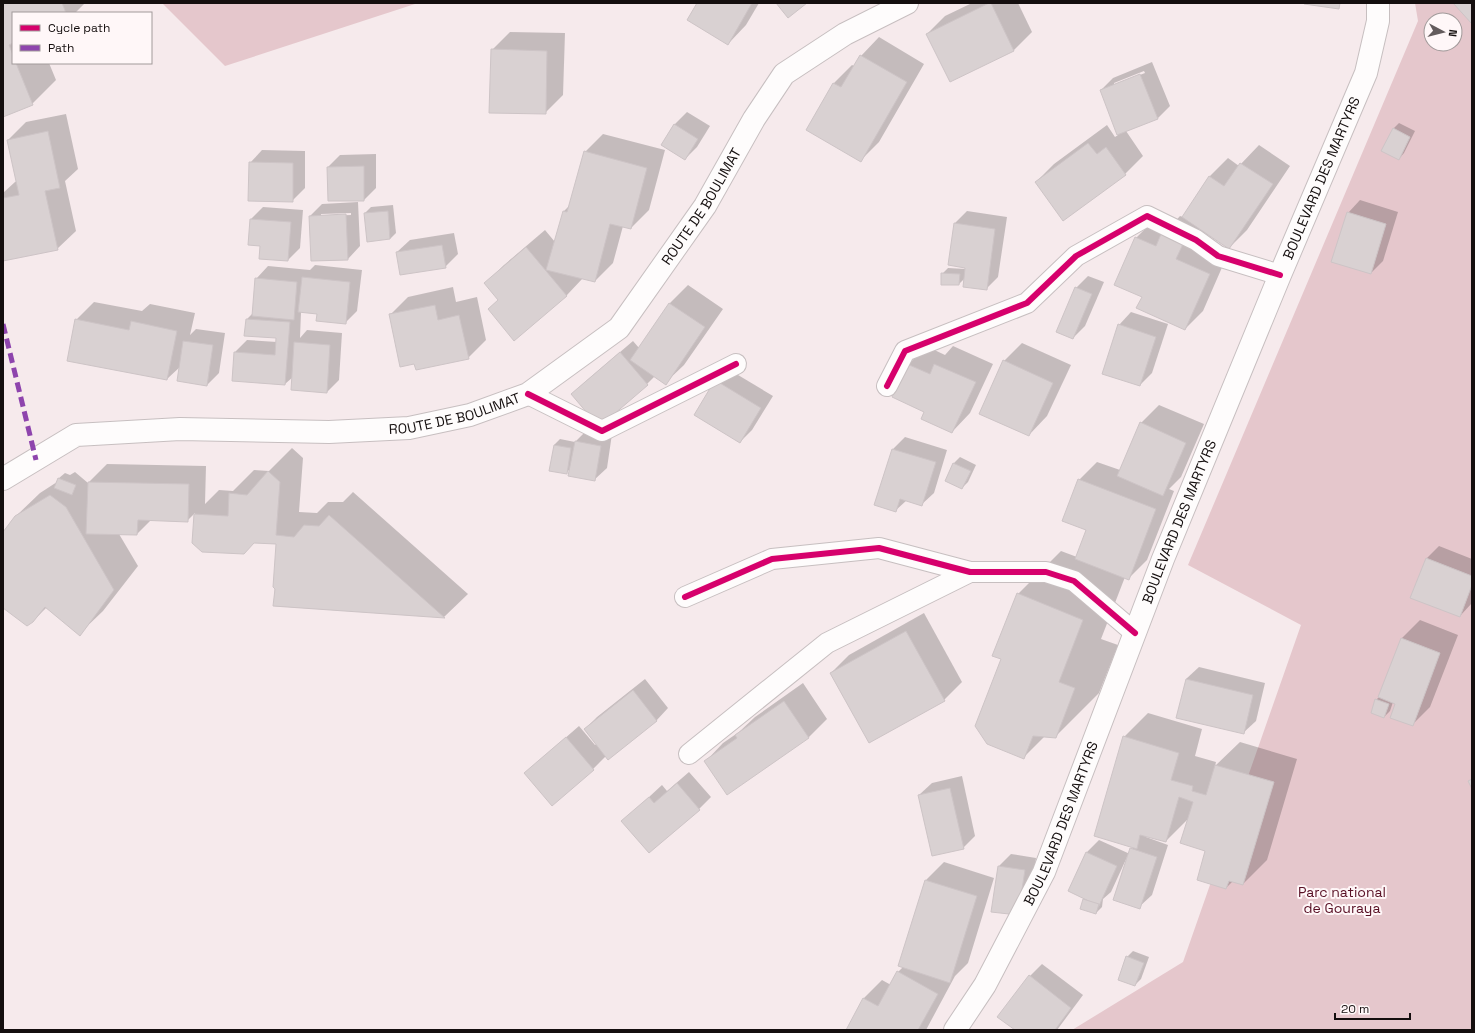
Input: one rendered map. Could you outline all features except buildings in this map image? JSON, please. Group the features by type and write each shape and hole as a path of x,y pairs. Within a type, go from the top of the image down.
{"main road":[{"name":"ROUTE DE BOULIMAT","path":"3,480 76,435 180,429 329,432 409,428 470,415 528,394 619,328 705,206 754,119 784,74 845,34 907,3"},
{"name":"BOULEVARD DES MARTYRS","path":"955,1030 985,985 1044,872 1163,559 1280,275 1366,73 1378,22 1378,3"}],"street":[{"path":"886,386 905,351 1027,303 1076,256 1147,216 1196,240 1218,256 1280,275"},
{"path":"528,394 602,431 736,364"},
{"path":"685,597 772,559 879,548 970,572 1046,572 1074,581 1135,633"},
{"path":"688,754 826,643 970,572"}],"green space":[{"path":"162,3 418,3 225,66"},
{"name":"Parc national de Gouraya","path":"1415,3 1472,3 1472,1030 1072,1030 1183,962 1301,625 1188,565 1418,21"}],"marked path":[{"path":"3,324 36,460"}],"cycle path":[{"path":"887,386 905,351 1027,303 1076,256 1147,216 1196,240 1218,256 1280,275"},
{"path":"528,394 602,431 736,364"},
{"path":"685,597 772,559 879,548 970,572 1046,572 1074,581 1135,633"}]}
